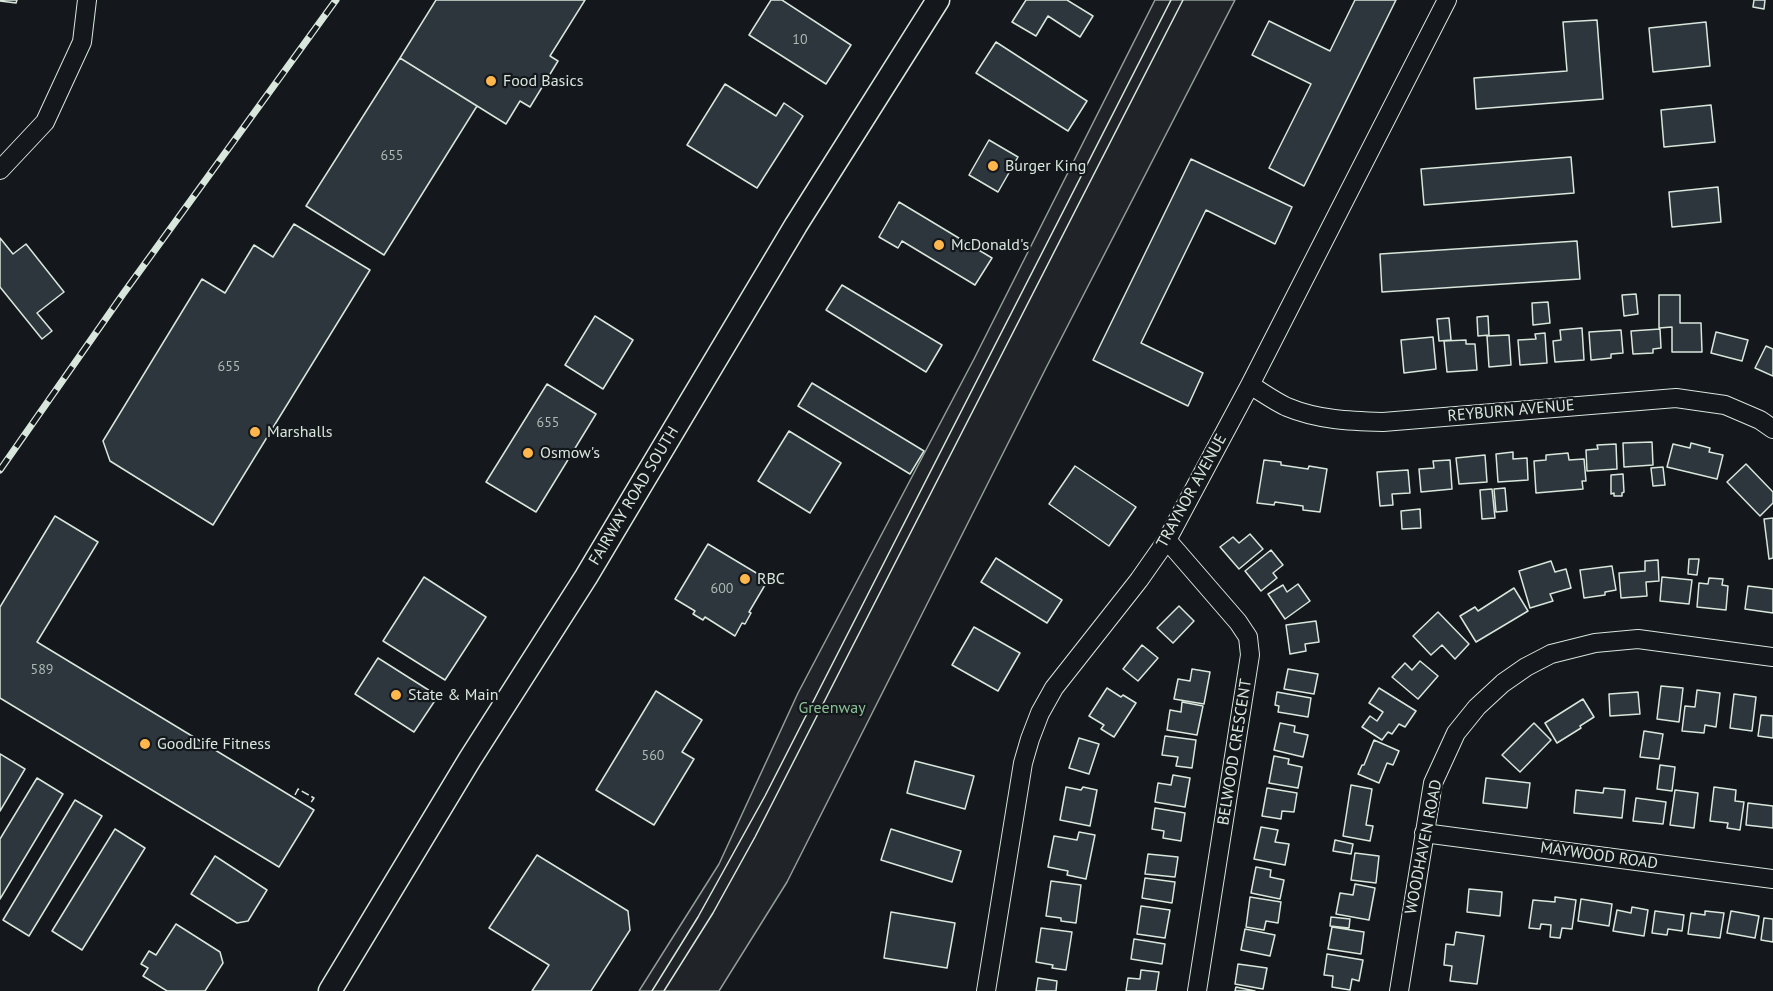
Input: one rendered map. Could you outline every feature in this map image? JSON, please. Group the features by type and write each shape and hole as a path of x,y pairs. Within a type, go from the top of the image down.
{"main road":[{"name":"FAIRWAY ROAD SOUTH","path":"330,991 465,767 586,577 796,225 938,0"}],"street":[{"path":"0,170 45,122 82,42 87,0"},
{"name":"TRAYNOR AVENUE","path":"986,991 1023,763 1040,713 1054,687 1139,580 1167,540 1250,385 1447,0"},
{"name":"REYBURN AVENUE","path":"1250,385 1285,406 1311,416 1350,421 1383,422 1676,398 1725,405 1760,420 1773,429"},
{"name":"BELWOOD CRESCENT","path":"1167,540 1238,622 1248,637 1250,655 1197,991"},
{"name":"WOODHAVEN ROAD","path":"1399,991 1433,783 1455,734 1477,707 1503,683 1526,667 1551,654 1595,643 1638,639 1773,657"},
{"name":"MAYWOOD ROAD","path":"1424,833 1773,879"}],"green space":[{"name":"Greenway","path":"1155,0 1235,0 1047,366 787,882 719,991 639,991 719,864 798,693 974,359"}],"building":[{"path":"0,0 17,0 16,3"},
{"name":"Food Basics","path":"436,0 585,0 550,56 558,61 530,107 520,101 506,124 400,58"},
{"path":"771,0 782,0 851,45 826,84 749,35"},
{"path":"1026,0 1067,0 1093,16 1080,37 1048,16 1036,36 1012,22"},
{"path":"1355,0 1396,0 1304,186 1269,168 1311,84 1252,55 1269,21 1330,51"},
{"path":"1754,0 1765,0 1764,9 1753,7"},
{"path":"1597,20 1603,99 1476,109 1474,78 1567,71 1563,22"},
{"path":"1706,22 1710,66 1653,72 1649,28"},
{"path":"996,42 1087,101 1068,131 976,73"},
{"path":"400,58 477,106 384,255 306,206"},
{"path":"725,84 776,116 784,103 803,116 757,188 687,145"},
{"path":"1711,105 1715,142 1664,147 1661,110"},
{"name":"Burger King","path":"989,140 1018,157 998,192 969,175"},
{"path":"1571,157 1574,193 1424,205 1421,169"},
{"path":"1191,159 1292,207 1275,244 1206,210 1141,343 1203,373 1188,406 1093,360"},
{"path":"1718,187 1721,222 1672,227 1669,192"},
{"name":"McDonald's","path":"899,202 992,258 975,285 902,241 898,248 879,237"},
{"path":"294,224 370,270 213,525 110,461 103,441 202,279 225,293 254,245 273,257"},
{"path":"0,238 13,254 26,244 64,292 37,313 52,331 42,339 0,287"},
{"path":"1577,241 1580,279 1382,292 1380,254"},
{"path":"842,285 942,345 926,372 826,310"},
{"path":"1636,294 1638,314 1624,316 1622,295"},
{"path":"1659,295 1680,295 1680,323 1701,323 1702,352 1672,352 1672,327 1659,328"},
{"path":"1548,302 1550,323 1533,325 1532,303"},
{"path":"595,316 633,340 603,389 565,365"},
{"path":"1488,316 1489,335 1478,336 1477,317"},
{"path":"1449,318 1451,340 1439,341 1437,319"},
{"path":"1582,328 1584,360 1555,362 1553,341 1561,340 1560,330"},
{"path":"1660,329 1661,348 1653,349 1653,353 1633,354 1631,331"},
{"path":"1621,330 1623,353 1611,354 1611,358 1591,360 1589,332"},
{"path":"1716,332 1748,340 1742,361 1711,353"},
{"path":"1545,333 1547,363 1520,365 1518,340 1536,339 1535,334"},
{"path":"1509,335 1511,365 1489,367 1487,336"},
{"path":"1433,337 1436,369 1404,373 1401,340"},
{"path":"1466,340 1466,344 1475,344 1477,370 1447,372 1444,341"},
{"path":"1766,346 1773,349 1773,376 1755,368"},
{"path":"812,383 924,451 910,474 798,406"},
{"path":"547,384 596,414 536,512 486,482"},
{"path":"789,431 841,463 810,513 758,481"},
{"path":"1652,442 1653,465 1624,467 1623,443"},
{"path":"1691,443 1710,448 1709,452 1723,455 1717,479 1667,467 1673,444 1690,448"},
{"path":"1616,444 1617,469 1587,471 1586,450 1598,449 1597,445"},
{"path":"1513,452 1513,459 1527,458 1528,480 1498,482 1496,454"},
{"path":"1568,453 1569,460 1584,459 1586,481 1582,481 1583,489 1536,493 1534,461 1546,460 1546,455"},
{"path":"1485,455 1487,482 1459,484 1456,458"},
{"path":"1264,460 1308,469 1309,466 1327,469 1320,512 1303,510 1303,506 1275,502 1274,505 1257,503"},
{"path":"1450,460 1452,489 1421,492 1419,469 1434,468 1433,461"},
{"path":"1746,464 1773,492 1773,503 1760,516 1727,482"},
{"path":"1075,466 1136,507 1109,546 1049,504"},
{"path":"1663,467 1665,485 1653,486 1651,468"},
{"path":"1408,470 1410,493 1392,494 1393,505 1380,506 1377,472"},
{"path":"1623,474 1624,492 1622,496 1614,496 1614,493 1611,494 1611,475"},
{"path":"1505,488 1507,511 1496,512 1494,489"},
{"path":"1492,489 1495,518 1482,519 1480,490"},
{"path":"1420,509 1421,528 1402,529 1401,511"},
{"path":"55,516 98,542 37,642 314,810 279,867 0,698 0,607"},
{"path":"1773,518 1773,558 1769,559 1764,519"},
{"path":"1250,534 1263,549 1239,569 1220,547 1233,537 1239,543"},
{"path":"708,544 768,580 749,612 751,613 745,624 742,623 735,636 705,617 703,620 693,614 695,611 675,599"},
{"path":"1271,550 1283,565 1273,573 1277,578 1261,591 1245,571"},
{"path":"996,558 1062,600 1047,623 981,582"},
{"path":"1689,559 1699,559 1697,575 1688,574"},
{"path":"1658,560 1659,581 1646,582 1647,596 1621,598 1619,573 1645,571 1645,561"},
{"path":"1551,561 1555,572 1566,569 1571,588 1550,594 1553,601 1530,608 1519,571"},
{"path":"1612,566 1616,590 1605,592 1605,595 1584,598 1580,570"},
{"path":"424,577 486,617 445,680 383,641"},
{"path":"1662,577 1692,580 1689,604 1660,601"},
{"path":"1709,578 1723,579 1722,585 1728,586 1726,610 1697,607 1699,583 1708,584"},
{"path":"1298,584 1310,601 1285,619 1268,594 1283,585 1287,592"},
{"path":"1748,586 1773,589 1773,613 1745,609"},
{"path":"1514,588 1528,611 1476,642 1460,616 1475,607 1478,611"},
{"path":"1179,606 1194,621 1173,643 1157,628"},
{"path":"1438,612 1469,644 1455,659 1442,645 1431,655 1413,636"},
{"path":"1316,621 1319,642 1305,644 1306,651 1290,654 1286,625"},
{"path":"974,627 1020,653 998,691 952,665"},
{"path":"1142,645 1158,658 1138,681 1123,669"},
{"name":"State & Main","path":"378,658 438,696 414,732 355,694"},
{"path":"1420,661 1438,676 1418,699 1392,677 1405,663 1412,670"},
{"path":"1192,669 1210,672 1204,704 1174,699 1178,679 1190,681"},
{"path":"1288,669 1318,674 1314,694 1284,689"},
{"path":"1661,686 1683,688 1679,722 1657,719"},
{"path":"1107,688 1136,703 1114,737 1101,729 1104,725 1089,716"},
{"path":"1379,688 1416,711 1405,727 1399,724 1392,734 1388,732 1382,740 1362,727 1370,716 1377,721 1383,712 1369,703"},
{"path":"1697,690 1720,693 1716,727 1705,725 1704,733 1682,731 1685,706 1695,707"},
{"path":"656,691 702,720 682,752 694,759 654,825 596,790"},
{"path":"1277,692 1311,698 1308,717 1278,712 1279,706 1275,705"},
{"path":"1638,692 1640,714 1610,716 1609,694"},
{"path":"1734,694 1756,697 1752,731 1730,728"},
{"path":"1583,699 1594,717 1557,743 1545,723"},
{"path":"1182,702 1203,706 1197,735 1167,730 1170,710 1181,712"},
{"path":"1761,715 1773,716 1773,738 1758,736"},
{"path":"1280,723 1295,726 1294,732 1308,735 1303,757 1274,750"},
{"path":"1534,723 1551,740 1520,772 1502,755"},
{"path":"1644,731 1663,734 1659,759 1640,757"},
{"path":"1165,736 1196,740 1192,768 1176,766 1178,757 1162,755"},
{"path":"1079,738 1099,744 1089,774 1069,768"},
{"path":"1374,740 1399,751 1393,765 1387,763 1379,783 1358,774"},
{"path":"0,754 25,769 0,811"},
{"path":"1274,756 1289,759 1288,764 1302,767 1298,788 1269,783"},
{"path":"915,761 974,776 965,809 907,793"},
{"path":"1660,765 1675,767 1672,791 1657,789"},
{"path":"1173,775 1190,778 1185,807 1155,802 1158,783 1171,785"},
{"path":"37,778 63,794 0,899 0,839"},
{"path":"1486,778 1530,783 1527,808 1483,803"},
{"path":"1351,785 1372,789 1366,825 1373,826 1370,841 1343,836"},
{"path":"1066,787 1097,790 1090,826 1060,820"},
{"path":"1714,787 1736,790 1735,801 1744,802 1740,830 1727,828 1728,823 1710,821"},
{"path":"1267,788 1297,793 1294,812 1282,811 1281,819 1262,816"},
{"path":"1604,788 1625,790 1622,818 1574,813 1576,790 1603,793"},
{"path":"1675,790 1698,793 1694,828 1670,825"},
{"path":"1636,798 1666,802 1663,824 1633,821"},
{"path":"75,800 102,816 29,936 3,920"},
{"path":"1748,803 1773,806 1773,828 1746,825"},
{"path":"1155,808 1185,813 1181,841 1163,838 1164,831 1152,829"},
{"path":"1261,827 1278,830 1275,842 1289,844 1285,865 1254,859"},
{"path":"115,829 145,848 82,950 52,931"},
{"path":"891,829 961,851 952,882 881,860"},
{"path":"1079,832 1095,835 1086,879 1067,875 1068,871 1048,867 1054,836 1077,840"},
{"path":"1335,840 1353,844 1351,854 1333,851"},
{"path":"1355,853 1379,856 1376,883 1351,880"},
{"path":"1148,854 1178,857 1175,877 1145,874"},
{"path":"537,855 628,911 630,930 591,991 532,991 549,965 489,928"},
{"path":"215,856 267,890 248,921 237,923 191,894"},
{"path":"1256,867 1271,870 1270,877 1284,880 1280,899 1251,893"},
{"path":"1145,878 1175,882 1172,903 1142,898"},
{"path":"1051,881 1081,885 1076,923 1046,916"},
{"path":"1355,884 1375,888 1369,920 1336,914 1340,893 1353,895"},
{"path":"1469,889 1502,892 1500,916 1467,912"},
{"path":"1250,897 1281,902 1278,923 1266,921 1264,930 1246,927"},
{"path":"1555,897 1576,900 1572,929 1562,928 1560,938 1550,937 1551,925 1541,924 1540,929 1529,928 1533,900 1555,902"},
{"path":"1581,899 1612,904 1609,926 1578,921"},
{"path":"1141,906 1170,910 1165,938 1137,934"},
{"path":"1632,907 1648,910 1644,936 1613,931 1617,910 1631,913"},
{"path":"1655,911 1684,915 1682,931 1668,929 1667,935 1652,933"},
{"path":"1705,911 1724,913 1720,938 1688,934 1691,913 1705,915"},
{"path":"1731,911 1759,916 1755,938 1727,933"},
{"path":"891,912 955,923 947,968 884,958"},
{"path":"1331,917 1350,919 1349,928 1330,926"},
{"path":"1764,918 1773,919 1773,942 1761,940"},
{"path":"176,924 220,952 223,963 205,991 167,991 143,976 148,968 141,964 149,951 156,955"},
{"path":"1332,927 1364,932 1361,954 1328,949"},
{"path":"1041,928 1072,932 1066,970 1036,962"},
{"path":"1245,929 1275,935 1270,956 1241,950"},
{"path":"1456,932 1484,936 1477,984 1450,981 1452,966 1444,965 1446,944 1454,945"},
{"path":"1134,939 1165,944 1162,964 1131,959"},
{"path":"1327,954 1363,960 1359,981 1352,979 1350,990 1332,987 1333,976 1324,975"},
{"path":"1238,964 1267,968 1263,989 1235,984"},
{"path":"1141,970 1159,972 1156,991 1126,991 1128,978 1140,979"},
{"path":"1038,978 1057,981 1056,991 1036,991"},
{"path":"1236,987 1255,991 1235,991"}],"tram line":[{"path":"652,991 698,917 765,796 1171,0"},
{"path":"664,991 713,913 755,837 1183,0"}],"railway":[{"path":"0,470 123,294 336,0"}],"fence":[{"path":"295,795 298,789 314,798 310,804"}],"place":[{"name":"Food Basics","path":"491,81"},
{"name":"Burger King","path":"993,166"},
{"name":"McDonald's","path":"939,245"},
{"name":"Marshalls","path":"255,432"},
{"name":"Osmow's","path":"528,453"},
{"name":"RBC","path":"745,579"},
{"name":"State & Main","path":"396,695"},
{"name":"GoodLife Fitness","path":"145,744"}]}
